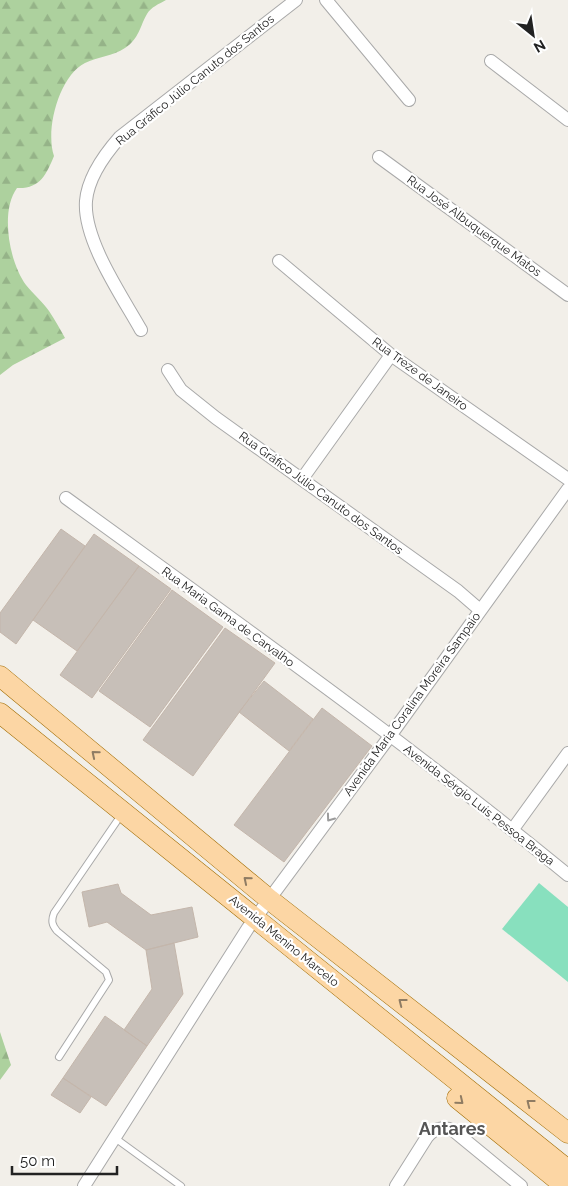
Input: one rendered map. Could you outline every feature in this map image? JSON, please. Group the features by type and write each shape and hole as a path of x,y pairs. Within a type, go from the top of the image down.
{"main road":[{"path":"0,676 270,900 568,1133"},
{"name":"Avenida Menino Marcelo","path":"0,713 152,835 252,923 565,1186"},
{"name":"Avenida Menino Marcelo","path":"0,730 252,923 568,1170"},
{"path":"116,772 152,835"}],"street":[{"name":"Rua Gráfico Júlio Canuto dos Santos","path":"141,330 97,250 89,228 86,200 92,179 106,154 120,137 296,0"},
{"path":"326,0 409,100"},
{"path":"491,61 568,120"},
{"name":"Rua José Albuquerque Matos","path":"379,157 568,296"},
{"name":"Rua Treze de Janeiro","path":"279,261 391,355 568,479"},
{"path":"302,479 391,355"},
{"name":"Rua Gráfico Júlio Canuto dos Santos","path":"168,370 181,390 216,418 458,591 480,610"},
{"name":"Avenida Maria Coralina Moreira Sampaio","path":"84,1186 252,923 568,489"},
{"name":"Rua Maria Gama de Carvalho","path":"66,498 390,736"},
{"name":"Avenida Sérgio Luís Pessoa Braga","path":"390,736 513,830 568,875"},
{"path":"513,830 568,753"},
{"path":"396,1186 430,1132 437,1129 454,1131 522,1186"}],"lane":[{"path":"60,1058 109,980 106,972 53,926 52,919 54,913 117,821"},
{"path":"115,1138 181,1186"}],"green space":[{"path":"0,0 166,0 149,12 130,44 115,53 85,63 68,79 61,91 53,119 51,132 54,156 51,163 41,180 25,188 17,188 12,198 8,223 11,250 15,263 26,285 47,308 65,338 13,365 0,375"},
{"path":"539,883 568,907 568,982 502,929"},
{"path":"0,1032 11,1065 0,1080"}],"building":[{"path":"61,529 85,546 16,644 0,632 0,613"},
{"path":"94,534 139,566 77,651 33,620"},
{"path":"139,566 171,589 92,698 60,675"},
{"path":"172,590 223,627 150,727 99,691"},
{"path":"225,628 275,663 193,776 143,740"},
{"path":"264,681 313,719 289,751 239,712"},
{"path":"322,708 372,746 284,862 234,825"},
{"path":"118,884 121,893 151,915 192,907 198,937 146,950 107,922 89,927 82,892"},
{"path":"174,943 183,994 147,1046 124,1030 152,989 146,950"},
{"path":"105,1016 147,1046 106,1106 63,1078"},
{"path":"63,1078 91,1097 80,1113 51,1095"}],"district":[{"name":"Antares","path":"452,1128"}]}
